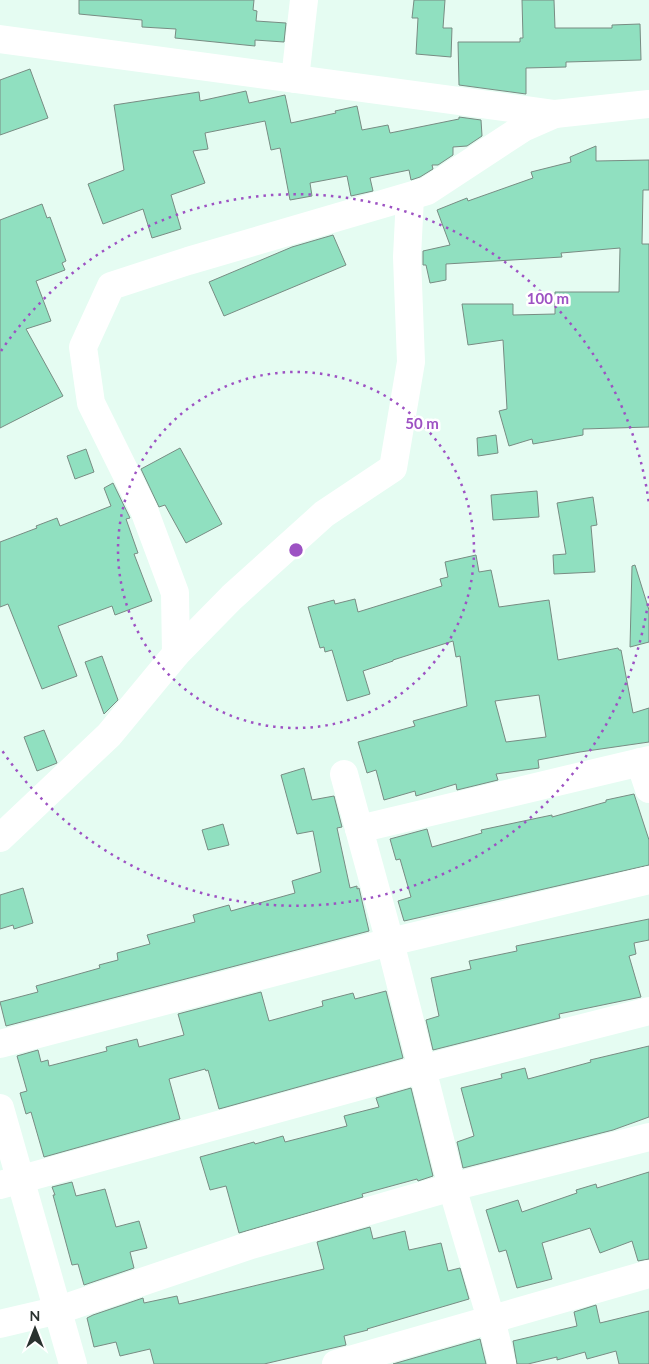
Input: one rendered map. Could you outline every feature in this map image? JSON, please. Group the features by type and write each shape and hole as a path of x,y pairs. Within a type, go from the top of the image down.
{"street":[{"path":"295,79 304,0"},
{"path":"0,39 555,114 649,104"},
{"path":"176,654 174,593 144,510 91,403 83,348 111,286 188,261 427,191 523,128 555,114"},
{"path":"0,838 109,735 176,654 232,597 324,514 393,468 411,362 407,257 410,197"},
{"path":"359,829 644,761 649,789"},
{"path":"344,774 390,942 452,1186 492,1319 502,1364"},
{"path":"0,1044 390,942 649,880"},
{"path":"10,1182 422,1069 649,1011"},
{"path":"0,1108 10,1182 59,1310 73,1364"},
{"path":"0,1324 59,1310 251,1245 452,1186 649,1137"},
{"path":"336,1364 649,1274"}],"building":[{"path":"79,0 254,0 253,10 257,11 256,21 286,23 284,42 255,40 255,46 175,38 176,29 142,27 142,20 79,14"},
{"path":"414,0 445,0 443,28 452,28 451,57 416,54 418,18 412,18"},
{"path":"522,0 554,0 555,28 612,28 612,25 640,24 641,60 566,62 566,67 526,68 526,94 459,85 458,42 520,42 520,38 523,38"},
{"path":"30,69 48,118 0,135 0,80"},
{"path":"246,91 249,103 285,95 291,123 336,113 335,111 357,106 362,130 388,125 390,133 459,119 459,117 481,120 482,136 467,146 453,147 453,155 438,165 432,165 433,169 411,180 409,170 370,178 373,191 351,196 347,176 310,183 312,196 290,200 280,148 271,150 265,121 205,133 208,149 193,151 205,183 171,195 181,229 152,238 143,209 103,224 88,184 124,170 114,105 199,92 200,101"},
{"path":"596,146 596,161 649,160 649,190 643,190 642,244 649,244 649,427 583,429 583,435 533,444 532,439 509,446 499,411 507,409 503,340 468,345 462,304 513,304 513,315 555,314 555,292 619,292 620,248 561,253 562,257 446,264 446,280 430,283 426,265 423,265 423,251 450,245 437,210 467,198 468,201 533,178 531,172 571,162 570,157"},
{"path":"42,204 47,218 50,217 66,261 62,263 65,270 36,281 51,321 26,329 63,396 0,428 0,220"},
{"path":"333,235 346,265 224,316 209,282 292,247"},
{"path":"496,435 498,453 478,456 477,438"},
{"path":"180,448 222,524 186,543 165,505 159,507 141,469"},
{"path":"86,449 94,472 75,479 67,456"},
{"path":"113,483 130,518 126,519 138,553 134,554 152,601 115,615 112,606 58,626 77,676 42,689 8,604 0,607 0,542 57,518 60,526 111,506 104,488"},
{"path":"537,491 539,517 493,520 491,495"},
{"path":"593,497 597,525 591,526 595,572 554,574 553,555 566,554 557,503"},
{"path":"476,555 479,572 491,570 499,607 549,600 558,660 618,648 621,650 633,713 649,708 649,742 538,760 539,768 496,774 498,780 457,790 456,784 416,796 415,791 384,800 376,770 367,773 358,742 415,726 413,721 467,706 460,656 456,657 453,641 363,671 370,694 347,701 332,650 325,652 324,647 320,648 308,607 334,600 335,604 355,599 358,612 442,586 440,579 448,577 445,562","holes":["539,695 546,737 506,742 495,701"]},
{"path":"635,565 649,610 649,642 630,647 632,566"},
{"path":"102,656 118,700 104,714 85,662"},
{"path":"44,730 57,763 37,771 24,737"},
{"path":"304,768 312,800 334,796 342,827 337,828 350,888 357,886 357,889 359,888 369,931 6,1026 0,1002 38,992 36,986 100,968 99,965 118,960 117,953 150,944 147,935 195,922 193,915 229,905 231,911 295,893 292,881 321,872 313,831 297,834 281,775"},
{"path":"634,794 649,840 649,865 404,921 398,901 411,897 400,859 396,860 390,839 427,829 432,847 482,833 481,830 552,815 552,817 606,802 606,800"},
{"path":"223,824 229,845 208,850 202,830"},
{"path":"23,888 33,923 14,929 13,925 0,929 0,895"},
{"path":"649,919 649,940 634,943 636,954 629,956 641,997 559,1014 560,1018 433,1050 426,1020 439,1016 431,978 471,969 469,961 517,951 516,946"},
{"path":"386,991 403,1058 219,1109 208,1070 206,1071 205,1069 169,1079 180,1119 44,1157 31,1112 26,1114 20,1093 27,1091 17,1056 38,1050 41,1062 48,1060 49,1066 107,1051 106,1047 137,1039 139,1047 184,1035 178,1014 261,992 269,1021 323,1006 322,1001 353,993 355,999"},
{"path":"649,1046 649,1117 613,1130 463,1168 457,1142 474,1136 461,1088 502,1078 501,1074 525,1068 528,1079 591,1062 590,1060"},
{"path":"411,1088 433,1176 362,1194 363,1197 239,1233 226,1186 210,1190 200,1157 254,1142 255,1144 283,1136 285,1142 347,1126 344,1116 379,1107 376,1098"},
{"path":"649,1172 649,1259 638,1261 632,1241 600,1253 590,1228 542,1243 552,1279 517,1288 506,1250 499,1252 486,1210 518,1200 522,1212 577,1193 576,1190 596,1184 597,1188"},
{"path":"72,1182 76,1196 105,1189 116,1227 139,1221 147,1248 130,1252 134,1268 84,1285 78,1264 72,1265 52,1187"},
{"path":"370,1227 373,1239 405,1231 409,1250 441,1243 448,1271 460,1268 469,1299 344,1336 346,1345 264,1364 154,1364 150,1349 120,1356 116,1342 94,1347 87,1318 93,1315 143,1298 144,1303 177,1296 179,1304 324,1269 317,1242"},
{"path":"596,1305 600,1323 649,1311 649,1364 619,1364 616,1351 587,1359 585,1352 557,1360 557,1357 528,1364 517,1364 513,1341 577,1326 574,1312"},
{"path":"480,1339 486,1364 393,1364"}]}
